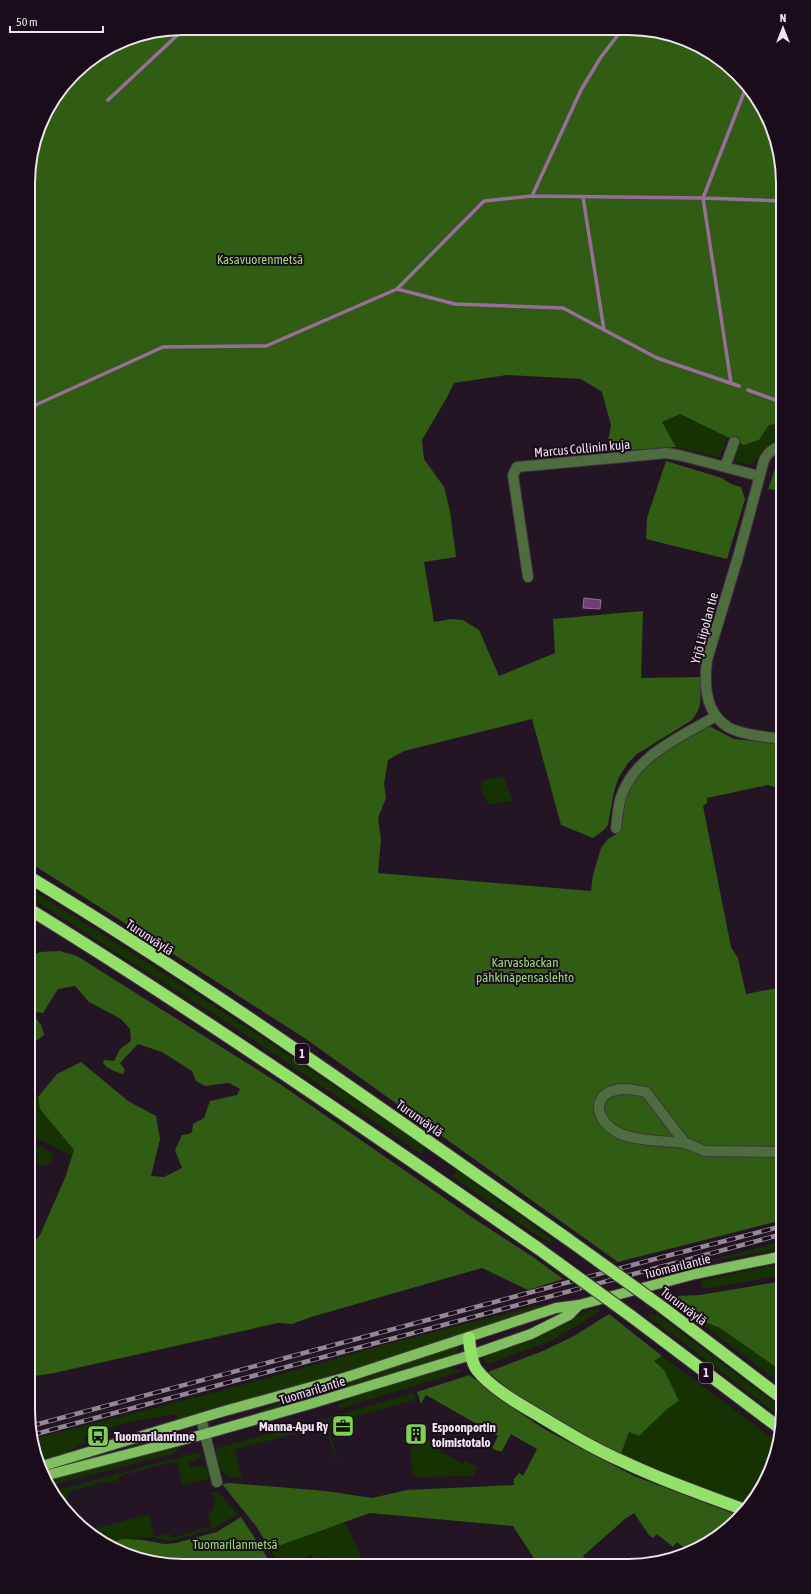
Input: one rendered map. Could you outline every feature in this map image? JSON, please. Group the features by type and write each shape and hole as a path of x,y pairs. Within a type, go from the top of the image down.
{"highway":[{"name":"Turunväylä","path":"35,881 177,971 327,1070 662,1307 776,1394"},
{"name":"1","path":"35,913 162,993 312,1092 539,1249 776,1425"},
{"path":"469,1338 471,1355 477,1370 495,1387 515,1402 578,1439 624,1462 672,1483 740,1508"}],"main road":[{"name":"Tuomarilantie","path":"45,1465 201,1418 347,1377 469,1338 556,1308 579,1305 695,1274 776,1257"},
{"name":"Tuomarilantie","path":"49,1475 205,1434 471,1355 531,1334 569,1314 579,1305"}],"street":[{"path":"726,467 734,442"},
{"name":"Yrjö Liipolan tie","path":"776,447 768,453 764,460 738,557 707,660 705,674 705,687 709,701 716,716 728,727 742,732 776,738"},
{"name":"Marcus Collinin kuja","path":"528,577 513,475 517,467 667,453 759,476"},
{"path":"616,828 620,799 626,784 641,764 655,753 716,716"},
{"path":"685,1143 646,1092 631,1089 613,1091 602,1097 599,1102 599,1111 603,1120 615,1132 634,1138 685,1143 705,1151 776,1152"},
{"path":"201,1418 217,1482"}],"green space":[{"name":"Kasavuorenmetsä","path":"637,35 666,40 685,46 710,60 733,78 756,109 765,126 771,145 776,174 776,424 769,425 759,440 744,445 680,414 662,422 676,447 606,452 611,425 602,392 581,379 507,375 454,383 422,440 424,459 444,487 450,511 456,557 424,562 434,622 451,619 463,620 479,630 499,676 555,653 553,619 643,611 641,678 700,677 700,705 692,720 637,754 628,763 619,777 614,791 608,825 593,838 561,825 532,719 404,751 388,760 384,784 386,798 378,818 381,840 378,873 591,891 593,875 601,848 608,839 620,830 621,815 629,789 644,767 670,748 707,727 711,727 734,739 776,744 776,787 768,785 707,798 707,803 703,806 731,947 738,958 746,994 776,988 776,1150 746,1149 745,1157 776,1156 776,1222 618,1262 306,1039 35,866 35,174 40,145 46,126 60,101 78,78 85,72 101,60 126,46 164,36"},
{"path":"680,414 728,437 721,456 719,457 676,447 662,422"},
{"path":"776,424 776,441 764,449 751,465 734,461 736,441 744,445 759,440 769,425"},
{"path":"666,461 722,478 731,484 741,487 745,499 727,559 646,539 647,518"},
{"path":"776,466 776,490 768,489"},
{"path":"504,776 513,803 509,801 489,805 482,792 481,785 483,781"},
{"path":"35,892 179,983 328,1081 425,1148 422,1154 226,1022 35,901"},
{"path":"60,951 77,956 280,1084 563,1279 528,1290 482,1268 311,1317 292,1324 278,1323 35,1376 35,1241 40,1235 65,1178 74,1150 40,1109 38,1097 57,1074 81,1062 128,1101 156,1116 160,1139 151,1176 164,1177 182,1168 175,1150 182,1135 192,1132 193,1124 204,1118 210,1101 237,1095 240,1089 229,1083 205,1086 196,1081 192,1071 162,1052 138,1044 120,1063 125,1070 123,1074 109,1069 103,1063 104,1060 114,1061 120,1049 131,1041 130,1029 121,1019 89,1002 75,986 58,989 43,1013 36,1012 35,1017 35,954 40,952"},
{"path":"35,1017 41,1025 44,1035 35,1042"},
{"path":"35,1096 38,1097 41,1109 74,1150 72,1156 35,1138"},
{"path":"35,1144 52,1153 53,1159 46,1165 37,1165 37,1152 35,1152"},
{"path":"457,1170 553,1240 551,1244 452,1176"},
{"path":"776,1243 776,1249 698,1264"},
{"path":"776,1265 776,1276 711,1288 702,1288 701,1281"},
{"path":"776,1282 776,1367 720,1328 692,1317 668,1299 676,1296 700,1295"},
{"path":"539,1305 544,1305 544,1309 407,1353 178,1419 176,1414 125,1423 83,1437 85,1443 57,1457 44,1460 40,1449 38,1438 228,1389 395,1342"},
{"path":"598,1309 600,1311 598,1313 551,1341 488,1364 484,1362 484,1356 530,1341 590,1310"},
{"path":"650,1312 655,1316 656,1314 776,1404 776,1414 648,1316"},
{"path":"609,1314 662,1356 654,1361 664,1370 679,1401 667,1409 639,1436 629,1432 621,1454 539,1411 513,1393 488,1372 543,1351 574,1336"},
{"path":"692,1317 720,1328 776,1367 776,1380"},
{"path":"457,1347 459,1348 450,1356 352,1388 259,1413 259,1411 296,1397 336,1386"},
{"path":"662,1356 773,1439 765,1468 756,1485 743,1503 653,1469 621,1454 629,1432 639,1436 667,1409 679,1401 653,1361"},
{"path":"447,1367 461,1370 460,1372 338,1409 339,1404 358,1395"},
{"path":"469,1375 517,1411 546,1430 634,1476 735,1514 710,1534 684,1548 677,1542 673,1547 657,1534 653,1538 649,1535 634,1513 625,1519 583,1556 585,1559 534,1559 513,1526 370,1513 270,1549 256,1526 222,1484 229,1483 326,1491 372,1498 407,1490 514,1485 514,1479 519,1473 523,1476 537,1449 511,1434 502,1451 498,1451 492,1448 498,1436 426,1395 421,1404 417,1392"},
{"path":"413,1393 415,1400 337,1422 340,1431 332,1433 328,1418"},
{"path":"326,1418 337,1459 336,1460 325,1426 235,1449 242,1478 232,1478 228,1476 220,1466 217,1456 217,1448 310,1423 311,1425"},
{"path":"173,1431 175,1435 128,1448 126,1447 127,1445"},
{"path":"428,1439 437,1444 435,1448 463,1464 465,1460 477,1467 473,1476 417,1477 412,1473 410,1447 425,1443"},
{"path":"175,1445 178,1447 177,1451 172,1454 55,1485 50,1476"},
{"path":"200,1452 202,1454 201,1458 190,1462 189,1466 192,1468 200,1466 206,1467 209,1476 207,1479 183,1485 176,1461 119,1476 119,1480 108,1483 108,1481 67,1492 68,1498 64,1499 58,1490"},
{"path":"214,1492 218,1492 238,1514 215,1528 172,1541 155,1537 169,1533 171,1538 211,1527 208,1514 215,1504 215,1496 211,1493"},
{"path":"149,1514 155,1537 112,1541 94,1529"},
{"name":"Tuomarilanmetsä","path":"241,1517 268,1559 164,1558 126,1548 113,1541 124,1539 143,1540 165,1544 176,1543 217,1532"},
{"path":"345,1522 362,1559 326,1559 325,1556 318,1559 313,1559 311,1555 301,1559 276,1559 270,1549"}],"shaded area":[{"path":"584,598 601,600 600,609 583,608"}],"waterway":[{"path":"108,100 178,35"},
{"path":"35,405 163,347 266,346 397,289 484,201 532,196 581,90 601,57 618,35"},
{"path":"731,383 703,198 744,92"},
{"path":"532,196 703,198 776,201"},
{"path":"583,197 604,330"},
{"path":"397,289 455,304 563,308 657,358 739,386"},
{"path":"748,390 776,400"}],"railway":[{"path":"35,1425 776,1228"},
{"path":"37,1434 776,1236"}],"place":[{"name":"Manna-Apu Ry","path":"343,1426"},
{"name":"Espoonportin toimistotalo","path":"416,1434"},
{"name":"Tuomarilanrinne","path":"98,1436"}],"park label":[{"name":"Karvasbackan pähkinäpensaslehto","path":"525,970"}]}
